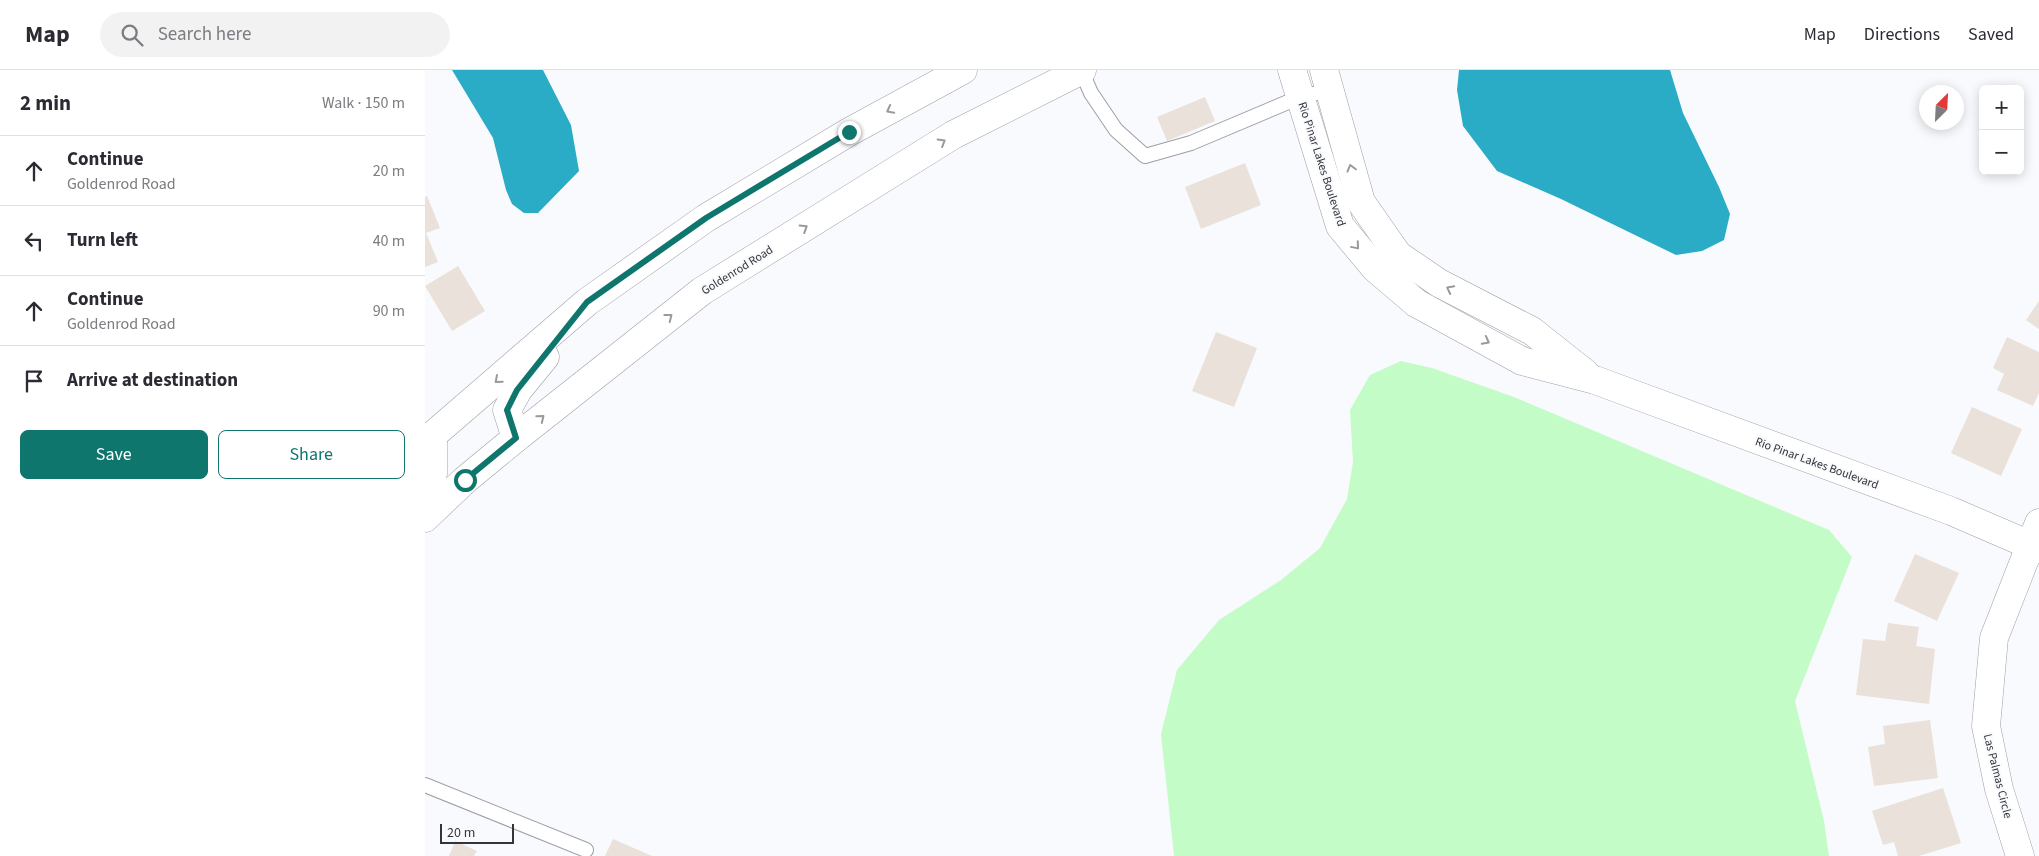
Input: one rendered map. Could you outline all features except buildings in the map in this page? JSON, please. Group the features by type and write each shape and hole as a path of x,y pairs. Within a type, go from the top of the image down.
{"street":[{"path":"425,486 433,474 428,435 587,302 706,218 849,132 963,70"},
{"name":"Goldenrod Road","path":"425,518 465,480 516,438 702,291 953,135 1081,70"},
{"name":"Rio Pinar Lakes Boulevard","path":"1292,70 1340,226 1375,268 1417,303 1522,361 1595,380 1951,511 2036,538"},
{"name":"Rio Pinar Lakes Boulevard","path":"1327,80 1361,202 1398,255 1439,283 1532,331 1595,380"},
{"path":"516,438 507,410 514,396 587,302"},
{"name":"Las Palmas Circle","path":"2020,856 1999,789 1985,726 1994,638 2036,538"}],"lane":[{"path":"1081,70 1091,93 1116,130 1145,156 1191,143 1300,97 1327,80"},
{"path":"425,785 587,850"}],"green space":[{"path":"1401,361 1432,368 1514,397 1829,530 1852,557 1795,701 1824,821 1829,856 1174,856 1161,734 1177,670 1219,620 1281,580 1320,548 1347,499 1353,462 1350,410 1370,375"}],"water":[{"path":"452,70 543,70 571,125 579,171 538,213 524,213 512,204 506,190 493,138"},
{"path":"1459,70 1670,70 1683,113 1730,214 1724,240 1702,251 1676,255 1561,199 1497,171 1463,126 1457,90"}],"route":[{"path":"465,480 516,438 507,410 517,390 587,302 706,218 849,132"}]}
